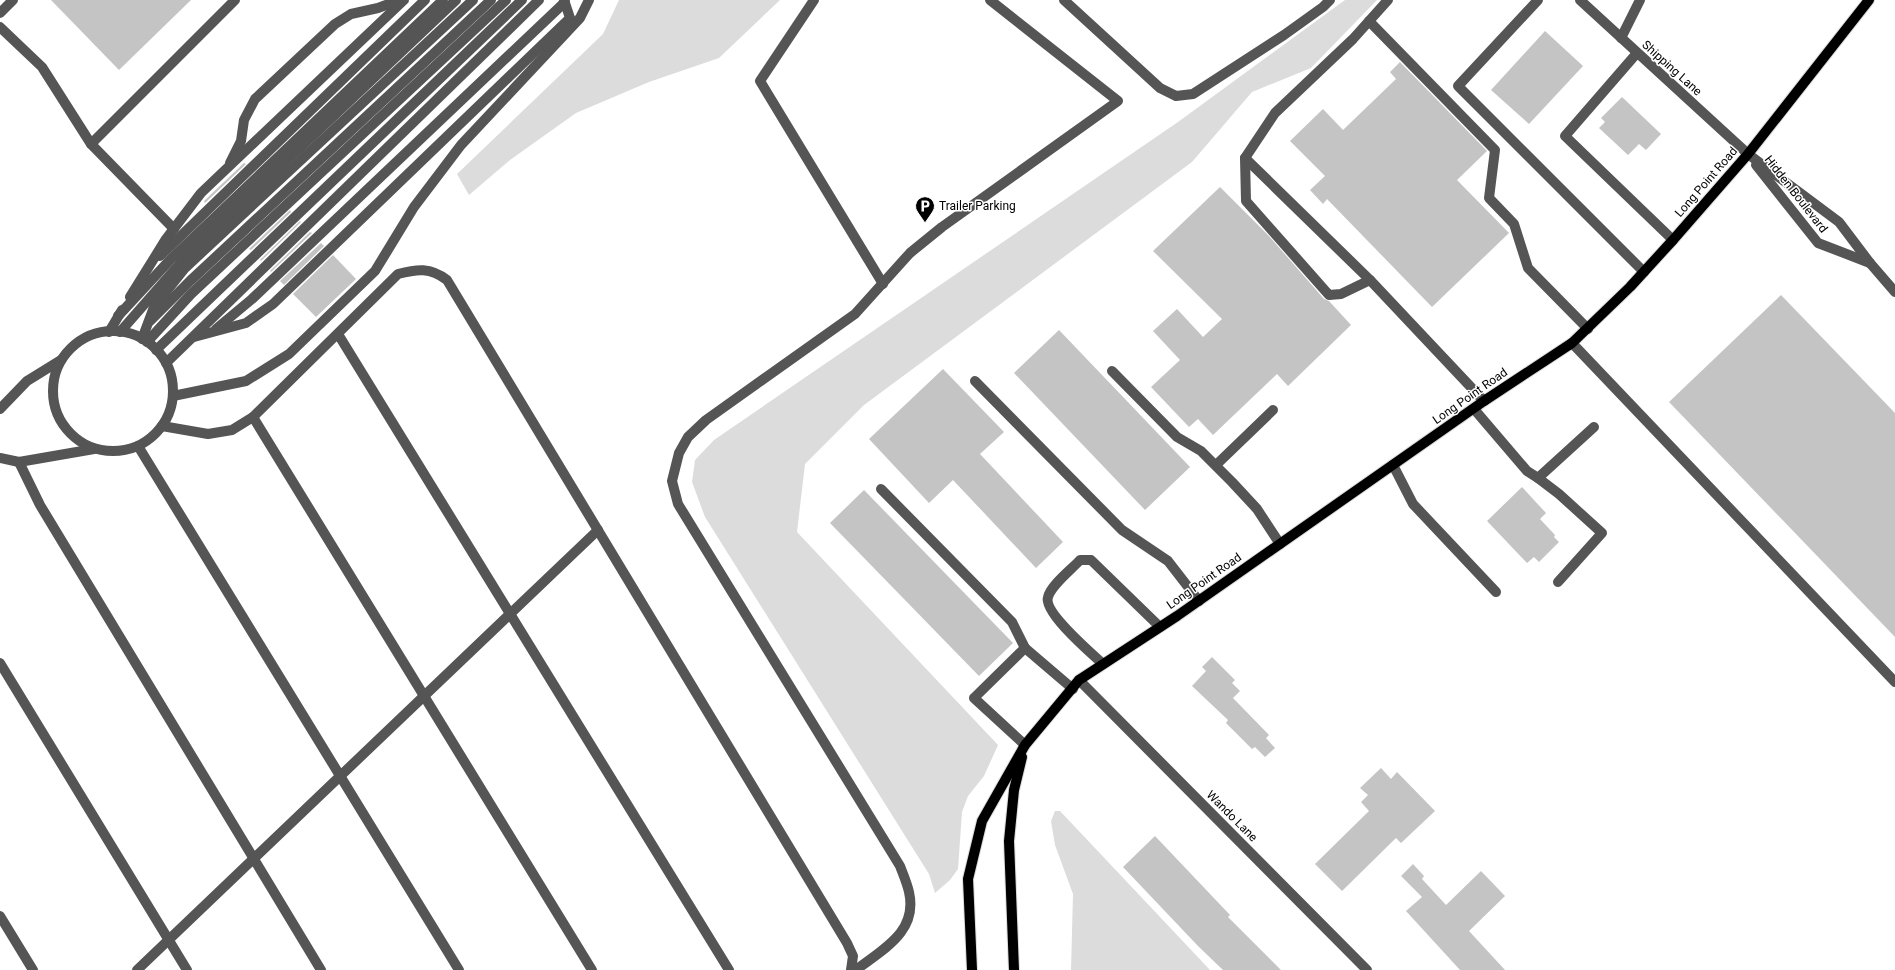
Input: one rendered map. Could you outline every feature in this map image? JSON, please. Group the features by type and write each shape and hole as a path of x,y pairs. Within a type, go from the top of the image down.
{"main road":[{"name":"Long Point Road","path":"972,970 968,879 982,821 1025,745 1079,680 1199,601 1484,401 1572,343 1588,329 1644,272 1748,154 1869,0"},
{"path":"1014,970 1009,840 1014,790 1025,745"}],"street":[{"path":"0,13 13,0"},
{"path":"91,144 235,0"},
{"path":"228,168 241,141 244,120 255,99 335,24 350,14 378,8 399,0"},
{"path":"109,332 174,229 201,194 404,0"},
{"path":"149,267 425,0"},
{"path":"118,316 170,260 444,0"},
{"path":"120,332 191,252 456,0"},
{"path":"144,340 154,307 185,268 473,0"},
{"path":"148,324 190,282 490,0"},
{"path":"144,340 191,294 506,0"},
{"path":"156,350 522,0"},
{"path":"166,363 540,0"},
{"path":"173,396 246,381 289,354 375,271 414,207 461,145 580,18 589,0"},
{"path":"814,0 760,81 883,284"},
{"path":"856,970 894,941 905,929 911,911 909,892 900,866 678,504 672,481 679,453 688,437 706,420 855,314 910,253 942,227 1118,101 990,0"},
{"path":"1064,0 1160,88 1176,96 1193,94 1284,35 1323,7 1330,0"},
{"path":"1370,280 1341,294 1328,295 1246,201 1245,158 1275,113 1353,39 1388,0"},
{"path":"1538,0 1458,86 1644,272"},
{"name":"Shipping Lane","path":"1580,0 1748,154"},
{"path":"1621,38 1640,0"},
{"path":"193,337 246,323 273,304 570,18 565,1 252,299 214,331"},
{"path":"1369,21 1495,150 1489,198 1514,224 1528,268 1588,329"},
{"path":"0,27 42,67 91,144 174,229"},
{"path":"1637,53 1565,136 1673,240"},
{"name":"Hidden Boulevard","path":"1748,154 1818,243 1870,263"},
{"name":"Hidden Boulevard","path":"1748,154 1839,222 1870,263 1895,292"},
{"path":"1245,158 1370,280 1484,401"},
{"path":"162,426 208,434 232,430 253,417 398,274 417,269 438,273 447,280 847,943 853,956 851,970"},
{"path":"0,409 27,382 61,360 68,351 86,338 109,332 120,332 144,340 156,350 166,363 173,384 173,396 168,416 162,426 147,441 138,446 117,452 96,449 86,445 68,432 57,414 54,404 54,382 61,360"},
{"path":"338,334 728,970"},
{"path":"1572,343 1895,682"},
{"path":"1112,371 1177,437 1201,451 1216,465 1257,509 1280,544"},
{"path":"975,381 1122,530 1168,561 1199,601"},
{"path":"0,399 13,395"},
{"path":"1474,409 1527,471 1559,494 1602,533 1558,582"},
{"path":"1216,465 1273,410"},
{"path":"253,417 592,970"},
{"path":"1538,478 1594,427"},
{"path":"138,446 459,970"},
{"path":"0,458 19,462 96,449"},
{"path":"19,462 40,506 322,970"},
{"path":"1393,465 1414,504 1496,592"},
{"path":"881,489 1012,622 1025,648 1072,689"},
{"path":"137,970 598,530"},
{"path":"1103,664 1053,615 1047,603 1047,597 1051,590 1080,560 1091,560 1160,627"},
{"path":"1025,648 974,698 1025,745"},
{"path":"0,664 187,970"},
{"name":"Wando Lane","path":"1079,680 1367,970"},
{"path":"0,916 33,970"}],"shaded area":[{"path":"619,0 780,0 719,58 649,82 576,113 510,160 469,195 457,174 603,34"},
{"path":"1345,0 1377,0 1311,68 1252,92 1192,162 864,405 805,464 797,532 998,745 984,776 968,796 962,812 958,869 950,880 935,893 929,874 705,517 692,482 695,460 714,440 1178,122"},
{"path":"1055,811 1060,811 1210,970 1071,970 1073,894 1055,845 1051,821"}],"building":[{"path":"51,0 191,0 119,70"},
{"path":"1545,31 1583,66 1529,124 1491,90"},
{"path":"1400,62 1487,151 1457,180 1509,233 1432,307 1327,199 1323,204 1310,190 1325,176 1290,141 1323,109 1343,130 1396,79 1390,72"},
{"path":"1622,97 1661,134 1646,150 1639,144 1628,155 1599,128 1605,122 1601,118"},
{"path":"244,163 246,164 205,203 204,201"},
{"path":"1220,187 1269,236 1324,299 1329,301 1351,325 1288,386 1277,374 1213,435 1198,419 1189,427 1151,387 1180,360 1153,331 1177,309 1203,337 1222,319 1153,251"},
{"path":"290,210 291,212 251,250 249,249"},
{"path":"300,221 301,222 261,261 260,260"},
{"path":"310,232 312,233 271,272 270,271"},
{"path":"321,243 324,246 284,285 280,281"},
{"path":"333,255 356,279 316,317 293,294"},
{"path":"1781,295 1895,413 1895,637 1669,402"},
{"path":"1059,330 1190,467 1145,510 1014,373"},
{"path":"943,369 1004,432 980,454 1063,542 1036,568 953,480 929,503 869,439"},
{"path":"1522,487 1546,513 1540,519 1555,535 1554,537 1559,542 1539,562 1534,557 1527,563 1487,521"},
{"path":"864,490 1013,643 979,676 830,523"},
{"path":"1212,657 1235,680 1232,683 1240,691 1233,698 1269,735 1266,738 1275,748 1265,757 1255,747 1252,749 1226,723 1228,720 1192,686 1206,671 1202,667"},
{"path":"1381,768 1391,779 1397,772 1435,811 1401,843 1396,838 1342,891 1315,864 1369,811 1361,802 1368,795 1360,788"},
{"path":"1155,836 1230,915 1228,917 1281,970 1223,970 1198,946 1123,867"},
{"path":"1413,864 1424,876 1422,879 1446,905 1481,871 1505,896 1469,931 1505,970 1460,970 1406,911 1422,897 1401,876"}],"place":[{"name":"Trailer Parking","path":"925,223"}]}
